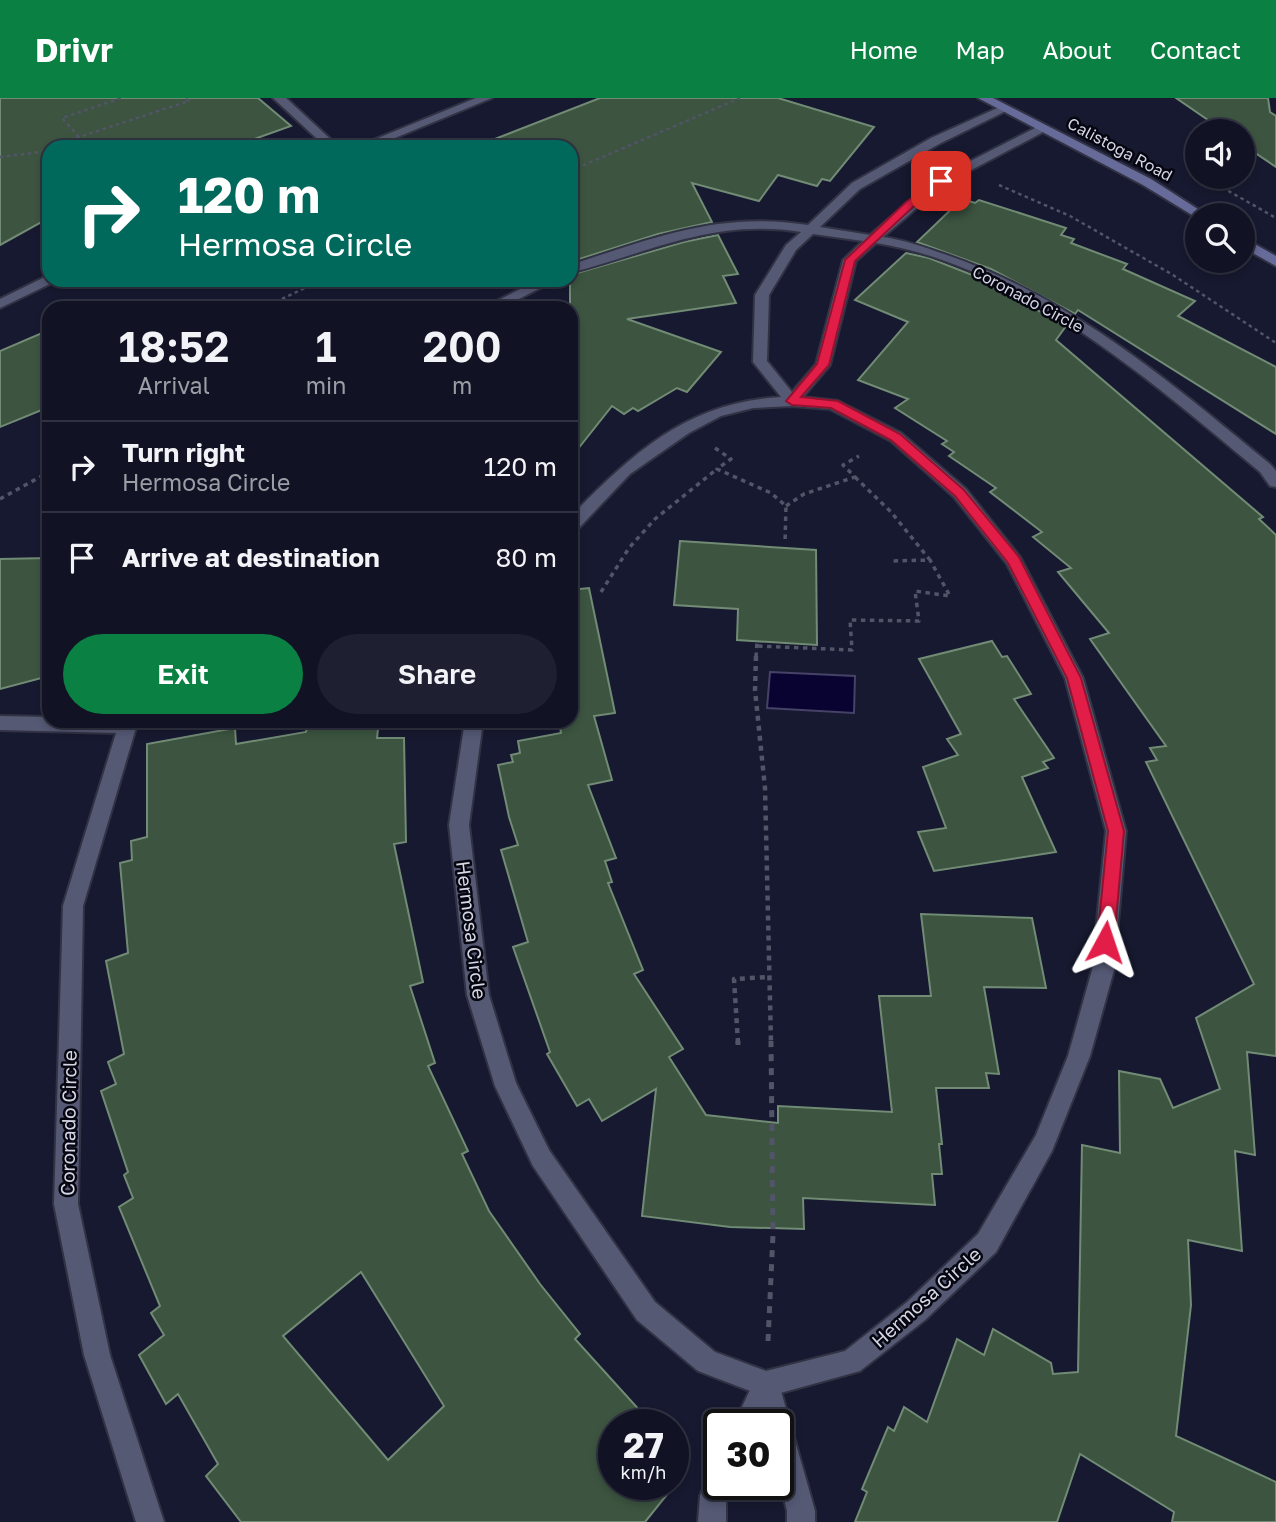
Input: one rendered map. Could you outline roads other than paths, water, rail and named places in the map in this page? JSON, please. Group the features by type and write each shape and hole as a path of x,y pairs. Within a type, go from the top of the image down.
{"main road":[{"name":"Calistoga Road","path":"984,98 1147,182 1185,205"},
{"path":"1255,249 1276,262"}],"street":[{"path":"279,98 325,140"},
{"path":"380,140 486,98"},
{"path":"1004,108 946,136 856,186 791,248 762,295 761,362 792,401 823,365 850,260 910,205 941,181 1043,128"},
{"name":"Coronado Circle","path":"578,267 674,236 735,225 766,223 898,243 976,269 1063,314 1148,371 1265,468 1276,482"},
{"path":"0,304 42,283"},
{"path":"505,301 534,287"},
{"name":"Hermosa Circle","path":"473,728 458,825 478,995 506,1086 541,1158 646,1311 707,1362 766,1384 851,1362 916,1311 986,1243 1045,1143 1079,1056 1103,970 1116,831 1074,678 1014,561 960,493 896,437 834,404 753,402 716,412 684,429 625,470 578,519"},
{"path":"0,723 42,723"},
{"name":"Coronado Circle","path":"126,728 74,906 66,1204 97,1355 150,1522"},
{"path":"754,1409 766,1384"},
{"path":"766,1384 773,1409"},
{"path":"794,1485 801,1522"},
{"path":"712,1522 713,1500"}]}
